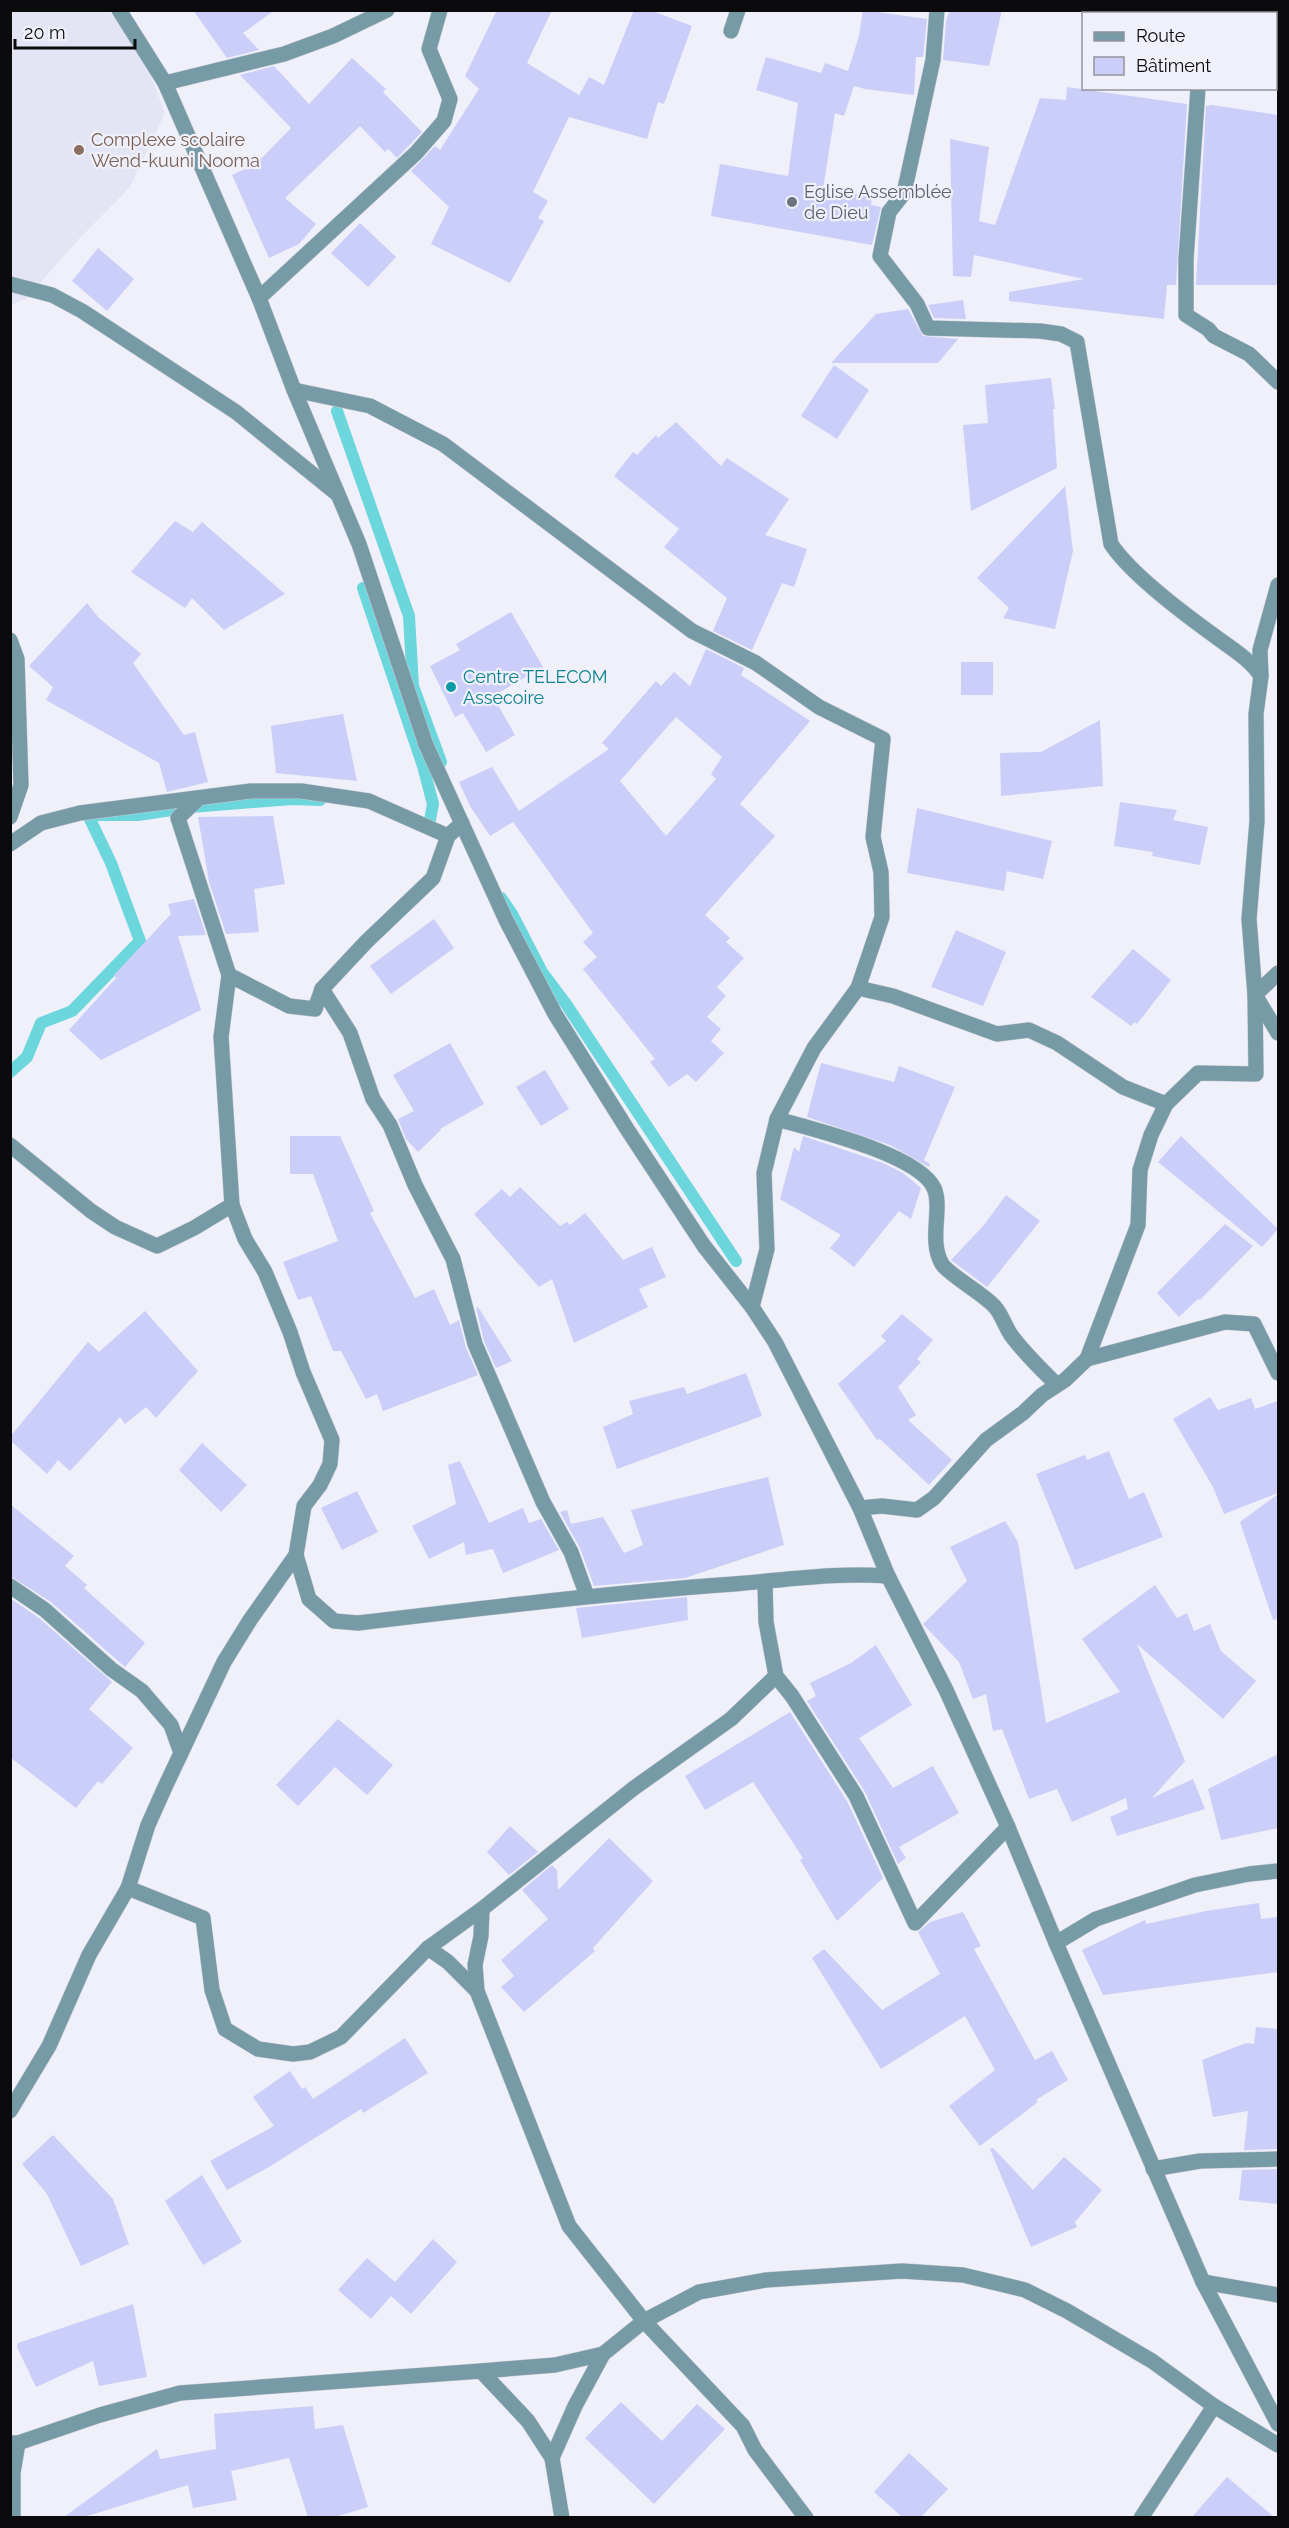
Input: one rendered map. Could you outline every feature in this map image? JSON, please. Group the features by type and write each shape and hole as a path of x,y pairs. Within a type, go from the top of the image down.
{"street":[{"path":"119,10 165,83 259,298 294,390 360,544 426,745 506,920 555,1014 704,1246 752,1307 775,1342 860,1508 888,1576 946,1690 1008,1827 1203,2282 1278,2424"},
{"path":"165,83 285,54 333,36 387,10"},
{"path":"259,298 408,161 444,121 450,99 429,49 440,10"},
{"path":"731,31 738,10"},
{"path":"937,10 933,60 904,193 889,212 880,256 917,304 928,328 1040,331 1061,334 1077,342 1111,544 1126,562 1191,619 1254,664 1261,676"},
{"path":"1198,90 1186,259 1186,315 1208,329 1214,336 1249,354 1278,382"},
{"path":"10,284 52,295 82,311 236,412 338,494"},
{"path":"294,390 370,406 443,444 692,631 756,663 819,707 883,739 873,837 881,872 882,917 858,988 814,1048 777,1119 764,1173 767,1249 752,1307"},
{"path":"1088,1359 1138,1225 1140,1170 1151,1135 1166,1104 1198,1073 1256,1074 1255,995 1249,919 1257,821 1256,714 1261,676 1260,650 1278,585"},
{"path":"10,640 17,659 21,785 10,816"},
{"path":"10,844 41,824 80,813 251,791 301,791 369,801 448,836"},
{"path":"199,798 178,818 229,975 221,1037 232,1205 245,1239 269,1282 332,1440 330,1464 320,1485 304,1506 296,1555 309,1599 334,1621 358,1623 587,1596 859,1574 888,1576"},
{"path":"229,975 289,1006 315,1009 322,989 366,942 433,878 448,836 462,823"},
{"path":"1255,995 1278,973"},
{"path":"858,988 893,996 997,1034 1029,1030 1057,1042 1123,1087 1166,1104"},
{"path":"322,989 350,1034 373,1099 390,1125 415,1185 453,1259 475,1344 543,1502 571,1552 587,1596"},
{"path":"1255,995 1278,1033"},
{"path":"777,1119 850,1140 888,1155 917,1170 934,1187 937,1201 934,1232 943,1264 995,1306 1019,1345 1057,1385"},
{"path":"10,1145 91,1211 115,1227 158,1246 232,1205"},
{"path":"860,1508 882,1506 917,1510 934,1498 986,1440 1088,1359 1225,1322 1254,1324 1278,1374"},
{"path":"10,2111 49,2046 89,1955 128,1888 148,1825 224,1662 250,1620 296,1555"},
{"path":"765,1582 766,1622 776,1676 792,1696 856,1796 893,1871 915,1923 1008,1827"},
{"path":"10,1586 45,1610 111,1669 142,1691 171,1725 181,1753"},
{"path":"128,1888 203,1918 212,1990 225,2029 258,2049 293,2054 310,2052 341,2037 428,1948 482,1910 634,1788 731,1719 776,1676"},
{"path":"1056,1943 1096,1919 1195,1885 1249,1874 1278,1871"},
{"path":"482,1910 481,1936 475,1965 477,1991 569,2226 644,2321 743,2426 755,2450 806,2517"},
{"path":"428,1948 448,1962 477,1991"},
{"path":"1153,2169 1200,2161 1278,2159"},
{"path":"552,2458 575,2406 603,2354 644,2321 699,2292 766,2280 902,2271 963,2275 1025,2290 1067,2311 1152,2361 1214,2406 1278,2445"},
{"path":"1203,2282 1278,2295"},
{"path":"13,2517 14,2443 100,2415 180,2393 555,2365 603,2354"},
{"path":"481,2371 528,2421 552,2458 562,2517"},
{"path":"1141,2517 1214,2406"}],"shaded area":[{"name":"Complexe scolaire Wend-kuuni Nooma","path":"11,11 109,11 142,52 165,113 130,187 77,241 27,298 11,305"}],"building":[{"path":"193,10 275,10 243,33 259,50 227,58"},
{"path":"497,10 552,10 527,63 579,95 576,101 589,77 604,85 634,10 650,10 692,26 664,104 658,102 647,139 569,117 533,192 548,201 538,218 544,221 510,283 431,244 449,207 411,171 435,146 440,150 479,89 465,76"},
{"path":"863,10 927,19 923,57 916,57 914,95 854,86 844,116 835,113 823,189 872,196 871,205 881,207 872,245 711,216 720,164 788,176 798,103 756,90 766,57 821,73 825,63 848,71 859,36"},
{"path":"950,10 1002,10 989,66 943,60 946,21"},
{"path":"352,58 386,89 383,92 422,132 397,158 388,149 385,152 360,126 285,198 316,224 299,244 269,258 232,175 256,164 291,128 240,75 274,66 309,104"},
{"path":"1067,87 1187,104 1176,285 1167,285 1164,319 1009,301 1009,292 1084,279 974,255 971,277 953,276 950,139 989,147 979,221 995,225 1040,98 1066,100"},
{"path":"1206,106 1278,115 1278,285 1196,285"},
{"path":"360,223 396,257 368,287 331,253"},
{"path":"98,248 134,279 107,311 72,281"},
{"path":"963,300 966,319 934,318 928,305"},
{"path":"908,309 923,336 958,339 938,363 831,363 876,314"},
{"path":"834,365 869,390 837,439 801,416"},
{"path":"1051,378 1055,409 1053,409 1057,468 971,511 963,425 988,423 985,385"},
{"path":"676,422 721,466 727,458 789,499 765,535 807,549 794,587 782,583 752,650 713,631 727,598 664,547 679,529 614,476 633,452 637,455 656,435 658,438"},
{"path":"1065,486 1073,551 1055,629 1003,618 1009,608 977,578"},
{"path":"175,521 193,532 202,522 285,594 224,630 192,598 185,608 131,572"},
{"path":"87,603 98,617 141,654 133,663 184,735 195,732 208,782 167,792 159,763 46,700 53,687 29,666"},
{"path":"511,612 543,667 493,696 515,735 486,752 463,713 455,717 430,666 460,650 456,644"},
{"path":"706,649 744,668 741,675 810,721 740,804 775,836 705,915 730,938 726,942 744,958 717,987 726,996 707,1017 721,1029 711,1041 724,1053 696,1082 687,1074 669,1087 650,1062 655,1059 583,969 597,957 583,942 593,933 513,822 490,836 470,806 459,782 492,767 519,811 609,749 602,743 656,681 661,686 674,672 690,686","holes":["676,717 722,757 711,774 716,779 666,836 620,781"]},
{"path":"961,662 993,662 993,695 961,695"},
{"path":"343,714 357,781 276,773 271,726"},
{"path":"1100,720 1103,786 1001,796 1000,753 1041,752"},
{"path":"1120,802 1177,810 1173,820 1208,827 1200,865 1152,856 1153,852 1114,846"},
{"path":"917,808 1052,841 1043,879 1007,871 1004,891 907,873"},
{"path":"273,816 285,884 254,889 259,932 226,934 209,882 198,817"},
{"path":"194,899 206,935 178,936 201,1010 101,1060 69,1030 116,978 114,975 171,914 168,904"},
{"path":"434,919 454,948 391,994 370,966"},
{"path":"956,930 1006,952 983,1006 931,987"},
{"path":"1133,949 1171,980 1137,1024 1134,1022 1131,1026 1091,997"},
{"path":"450,1043 484,1104 440,1129 418,1152 406,1139 398,1119 414,1111 393,1075"},
{"path":"821,1063 894,1082 899,1066 955,1087 924,1160 930,1164 929,1167 890,1145 807,1117"},
{"path":"545,1070 569,1109 541,1126 516,1087"},
{"path":"290,1136 340,1136 374,1211 370,1213 415,1298 434,1289 450,1325 459,1320 466,1348 478,1375 383,1411 377,1394 366,1399 341,1351 333,1351 311,1296 298,1300 283,1262 338,1241 313,1174 290,1174"},
{"path":"803,1136 883,1163 903,1173 921,1188 911,1219 899,1211 854,1267 830,1248 841,1235 780,1199 794,1147 799,1152"},
{"path":"1181,1136 1278,1229 1262,1247 1158,1162"},
{"path":"520,1187 560,1226 567,1222 570,1225 585,1213 623,1260 652,1247 666,1277 639,1289 648,1307 574,1343 552,1279 539,1287 474,1214 502,1189 510,1197"},
{"path":"1006,1195 1040,1221 987,1287 951,1260 984,1225"},
{"path":"1225,1224 1253,1246 1200,1300 1198,1299 1179,1317 1157,1293"},
{"path":"478,1307 512,1361 496,1368 484,1341 476,1308"},
{"path":"145,1311 198,1371 156,1418 146,1407 125,1424 120,1417 70,1471 58,1460 47,1474 10,1440 10,1437 88,1342 99,1352"},
{"path":"902,1314 933,1340 917,1359 921,1362 898,1387 916,1415 908,1420 952,1460 929,1485 880,1439 877,1440 838,1384 886,1341 881,1336"},
{"path":"746,1373 762,1416 617,1469 603,1427 633,1414 629,1401 684,1387 687,1394"},
{"path":"1210,1397 1218,1410 1251,1398 1255,1409 1278,1401 1278,1493 1224,1514 1213,1487 1173,1419"},
{"path":"202,1443 247,1485 221,1512 179,1470"},
{"path":"1109,1451 1129,1499 1144,1492 1163,1537 1075,1570 1036,1474 1085,1455 1087,1460"},
{"path":"460,1461 489,1523 523,1508 529,1523 541,1519 559,1550 503,1573 493,1549 466,1555 464,1542 429,1559 412,1526 456,1504 448,1465"},
{"path":"768,1477 784,1545 685,1578 594,1586 580,1548 560,1512 567,1510 571,1524 603,1517 624,1553 643,1545 631,1510"},
{"path":"357,1491 378,1532 342,1550 321,1508"},
{"path":"1278,1494 1278,1619 1273,1620 1240,1522"},
{"path":"10,1504 74,1556 65,1566 87,1585 84,1588 145,1643 125,1667 51,1602 10,1576"},
{"path":"1005,1521 1018,1542 1046,1723 1120,1692 1082,1639 1155,1585 1177,1618 1187,1613 1194,1631 1210,1624 1221,1651 1256,1681 1223,1719 1137,1644 1185,1761 1152,1798 1193,1779 1205,1809 1117,1836 1110,1817 1128,1809 1126,1798 1072,1822 1057,1789 1029,1799 1002,1729 993,1731 986,1694 973,1699 959,1662 923,1624 967,1581 950,1547"},
{"path":"687,1597 688,1620 582,1638 576,1608"},
{"path":"10,1598 39,1618 112,1682 89,1709 133,1748 102,1784 98,1781 76,1808 10,1757"},
{"path":"876,1645 912,1705 859,1738 893,1788 933,1766 959,1813 899,1847 906,1858 898,1864 865,1792 807,1701 816,1696 810,1683 851,1663"},
{"path":"790,1712 847,1801 883,1878 837,1921 800,1860 803,1858 753,1782 705,1810 685,1776"},
{"path":"338,1719 393,1765 367,1795 335,1767 298,1806 276,1785"},
{"path":"1278,1754 1278,1828 1221,1840 1208,1789"},
{"path":"510,1826 538,1852 509,1875 487,1852"},
{"path":"609,1838 653,1881 593,1948 595,1951 524,2012 501,1987 514,1976 501,1960 548,1919 522,1890 552,1865 557,1870 558,1890"},
{"path":"1259,1903 1261,1919 1278,1917 1278,1972 1103,1995 1082,1950 1145,1920 1146,1924 1206,1911"},
{"path":"963,1912 981,1946 974,1949 1035,2060 1052,2051 1068,2080 1036,2100 1038,2102 980,2146 949,2106 995,2070 965,2016 881,2069 812,1958 824,1949 882,2010 940,1974 918,1932 930,1922"},
{"path":"1256,2027 1278,2029 1278,2149 1244,2150 1248,2111 1213,2117 1202,2060 1246,2043 1254,2044"},
{"path":"405,2038 428,2073 363,2113 361,2109 269,2167 227,2190 210,2161 274,2126 253,2097 290,2071 302,2089 305,2087 313,2099"},
{"path":"53,2135 113,2199 129,2244 81,2266 47,2194 22,2164"},
{"path":"993,2148 1033,2190 1064,2157 1102,2190 1075,2222 1077,2227 1031,2247 990,2149"},
{"path":"1278,2169 1278,2204 1239,2200 1242,2170"},
{"path":"202,2175 242,2242 203,2265 165,2201"},
{"path":"433,2239 457,2262 411,2314 391,2296 371,2319 338,2290 367,2258 395,2282"},
{"path":"133,2304 147,2377 99,2386 93,2361 36,2387 17,2347 18,2343"},
{"path":"621,2402 662,2441 697,2404 725,2429 654,2504 585,2438"},
{"path":"313,2406 315,2429 343,2425 368,2507 335,2517 308,2517 289,2458 231,2471 237,2500 193,2508 188,2485 84,2517 64,2517 157,2449 160,2459 216,2449 214,2414"},
{"path":"909,2453 948,2489 921,2517 902,2517 874,2492"},
{"path":"1227,2477 1274,2517 1192,2517"}],"waterway":[{"path":"337,411 409,616 413,686 441,762"},
{"path":"363,588 423,766 433,804 429,825 418,822"},
{"path":"10,1072 27,1057 41,1023 72,1011 140,941 111,863 88,815 138,815 191,807 292,799 320,800"},
{"path":"501,898 512,914 542,972 566,1004 736,1261"}],"place":[{"name":"Complexe scolaire Wend-kuuni Nooma","path":"79,150"},
{"name":"Eglise Assemblée de Dieu","path":"792,202"},
{"name":"Centre TELECOM Assecoire","path":"451,687"}]}
